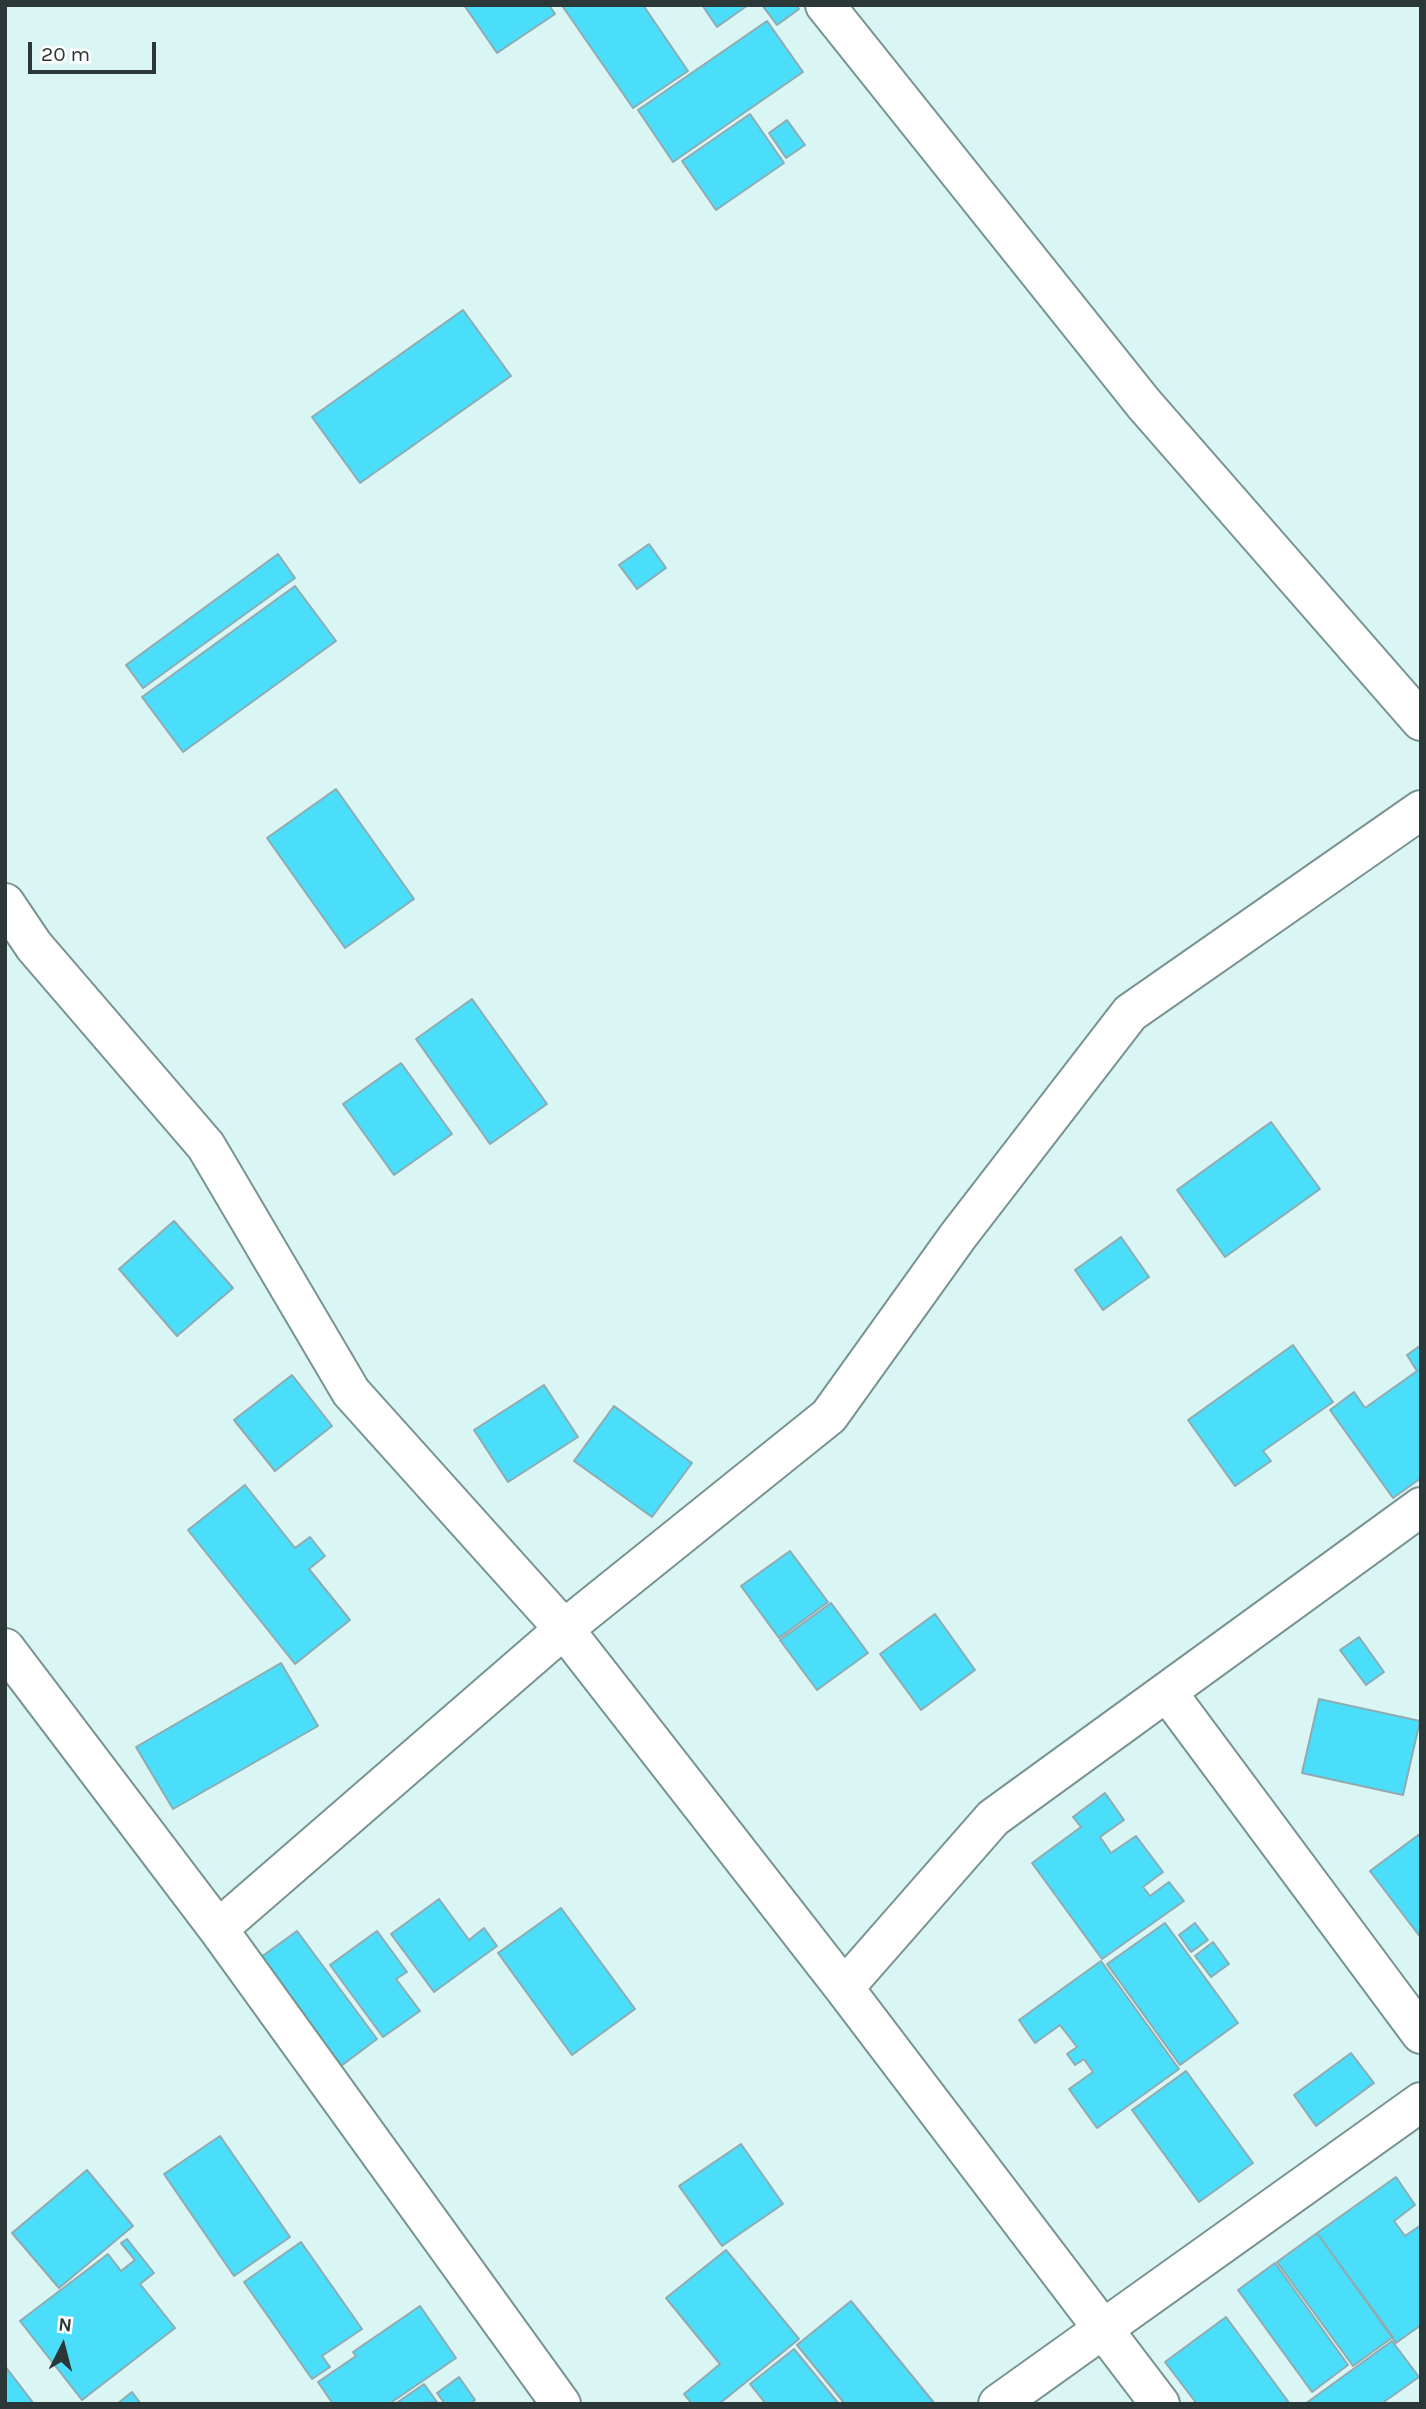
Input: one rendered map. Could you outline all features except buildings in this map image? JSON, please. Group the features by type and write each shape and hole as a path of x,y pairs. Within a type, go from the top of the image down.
{"street":[{"path":"825,5 1144,404 1421,721"},
{"path":"218,1930 564,1629 829,1416 958,1236 1130,1013 1421,810"},
{"path":"5,903 34,946 206,1146 351,1391 564,1629 844,1988 1160,2404"},
{"path":"844,1988 993,1818 1421,1507"},
{"path":"5,1648 218,1930 561,2404"},
{"path":"1167,1692 1421,2034"},
{"path":"998,2404 1421,2102"}]}
